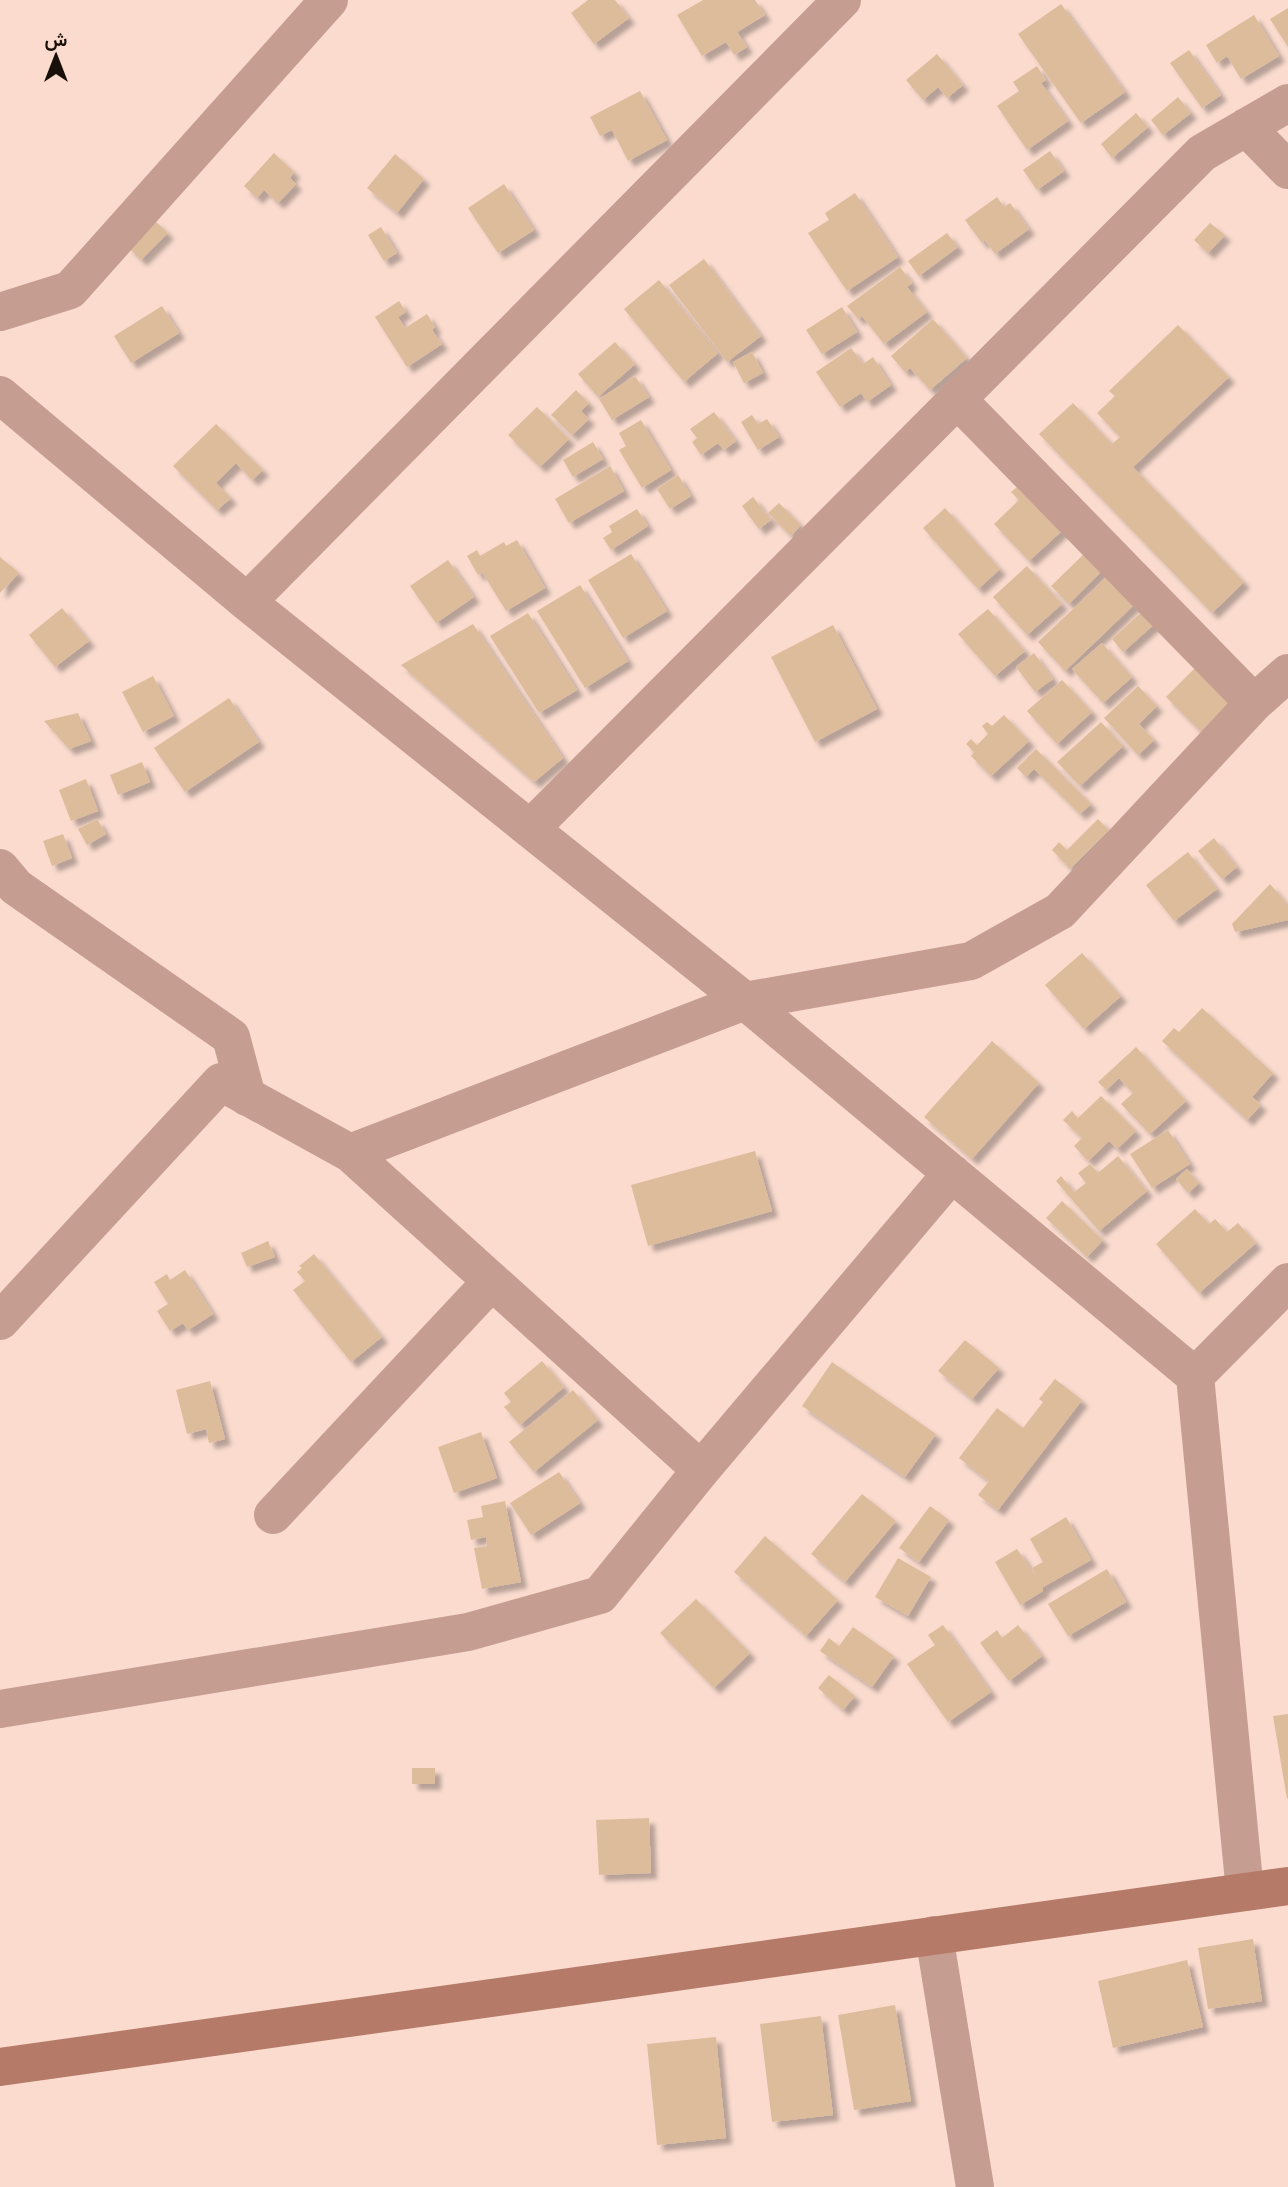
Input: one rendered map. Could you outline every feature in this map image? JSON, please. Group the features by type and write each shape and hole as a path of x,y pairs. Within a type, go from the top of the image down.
{"street":[{"path":"0,312 70,290 329,0"},
{"path":"247,602 842,0"},
{"path":"530,829 1202,153 1288,103"},
{"path":"1246,127 1288,170"},
{"path":"0,395 247,602 746,1001 1195,1376 1245,1892"},
{"path":"957,399 1254,704"},
{"path":"350,1153 746,1001 971,961 1060,911 1254,704 1288,673"},
{"path":"5,886 231,1037 247,1097"},
{"path":"0,1321 222,1082 350,1153 701,1470"},
{"path":"0,1709 468,1632 600,1595 701,1470 952,1173"},
{"path":"273,1514 492,1282"},
{"path":"1195,1376 1288,1282"},
{"path":"0,2067 1288,1886"},
{"path":"934,1935 975,2187"}],"building":[{"path":"588,0 615,0 629,18 594,44 571,13"},
{"path":"703,0 755,0 765,15 737,32 747,47 734,55 726,42 702,56 677,15"},
{"path":"1061,4 1125,92 1081,123 1018,34"},
{"path":"1288,8 1288,47 1270,19"},
{"path":"1254,15 1279,56 1241,79 1227,56 1217,63 1206,45"},
{"path":"1189,50 1221,95 1202,108 1170,63"},
{"path":"937,54 963,85 947,98 938,87 923,100 906,80"},
{"path":"1037,66 1046,80 1041,83 1068,121 1027,150 997,106 1019,91 1013,82"},
{"path":"640,91 667,140 628,161 612,130 600,136 590,117"},
{"path":"1178,97 1191,113 1163,135 1151,120"},
{"path":"1136,113 1148,127 1112,158 1101,144"},
{"path":"1050,151 1064,171 1037,190 1023,170"},
{"path":"274,153 294,172 290,178 296,184 278,203 264,190 257,198 244,186"},
{"path":"395,154 424,179 397,213 367,188"},
{"path":"504,184 534,230 498,253 468,208"},
{"path":"855,193 898,257 847,291 808,233 829,220 825,213"},
{"path":"997,197 1004,207 1010,203 1029,229 995,254 985,240 982,243 965,220"},
{"path":"154,220 168,233 141,260 127,246"},
{"path":"1210,223 1225,235 1208,253 1194,240"},
{"path":"381,227 397,253 384,261 368,235"},
{"path":"947,233 958,247 919,276 908,261"},
{"path":"704,259 761,336 727,362 669,285"},
{"path":"900,267 912,283 907,287 927,312 884,344 862,316 858,319 847,306"},
{"path":"659,280 718,353 684,382 624,309"},
{"path":"399,301 406,312 398,317 405,328 427,314 435,327 432,330 442,344 407,367 375,317"},
{"path":"162,306 179,333 131,363 114,336"},
{"path":"842,307 857,332 822,354 806,330"},
{"path":"933,319 967,358 930,390 910,368 905,372 891,356"},
{"path":"1178,325 1229,377 1133,467 1244,582 1212,613 1039,434 1073,403 1112,444 1120,437 1097,413 1115,396 1109,391"},
{"path":"615,342 635,364 598,397 578,374"},
{"path":"851,348 863,364 873,357 891,385 867,402 861,393 840,407 816,372"},
{"path":"752,352 763,373 744,383 733,362"},
{"path":"635,376 649,397 612,420 599,399"},
{"path":"576,390 589,403 581,411 589,419 572,435 551,415"},
{"path":"537,407 569,439 540,467 508,435"},
{"path":"714,412 736,441 724,450 718,443 701,455 692,442 697,438 690,429"},
{"path":"752,415 758,424 767,419 779,437 758,450 741,422"},
{"path":"641,420 671,470 642,488 619,450 626,446 619,433"},
{"path":"216,424 263,470 252,480 236,463 216,483 231,498 217,510 173,466"},
{"path":"593,442 603,459 573,477 563,460"},
{"path":"610,466 624,491 569,523 555,499"},
{"path":"678,475 691,496 670,509 657,489"},
{"path":"1023,482 1065,528 1029,561 994,524 1019,500 1011,492"},
{"path":"753,497 771,520 759,529 742,506"},
{"path":"779,503 801,525 791,536 768,513"},
{"path":"945,508 1000,569 978,589 923,528"},
{"path":"637,509 648,526 611,550 603,538 612,532 609,526"},
{"path":"517,540 545,588 506,611 482,572 478,575 467,556 477,550 480,556 504,542 506,546"},
{"path":"1088,550 1105,568 1069,604 1051,586"},
{"path":"631,554 667,611 623,638 588,580"},
{"path":"0,557 19,573 0,593"},
{"path":"448,560 474,597 436,623 410,586"},
{"path":"1027,566 1062,604 1027,635 993,597"},
{"path":"1112,572 1139,600 1065,671 1038,642"},
{"path":"580,585 628,661 585,688 537,611"},
{"path":"62,608 89,641 55,667 29,635"},
{"path":"1146,608 1158,621 1123,652 1112,639"},
{"path":"988,609 1025,651 995,676 958,634"},
{"path":"528,613 577,690 539,713 490,636"},
{"path":"473,624 563,758 534,782 401,665"},
{"path":"833,625 877,709 815,742 771,657"},
{"path":"1102,643 1132,677 1103,703 1072,669"},
{"path":"1034,653 1053,679 1035,692 1016,667"},
{"path":"1201,662 1238,698 1203,734 1166,697"},
{"path":"153,676 174,716 143,732 122,692"},
{"path":"1062,680 1092,712 1057,744 1027,711"},
{"path":"1138,686 1157,706 1139,724 1154,740 1138,755 1104,718"},
{"path":"229,698 259,742 185,792 154,748"},
{"path":"78,713 91,741 69,749 44,721"},
{"path":"1004,715 1029,741 991,776 971,756 974,752 966,744 971,739 977,745 988,734 982,726 987,722 992,726"},
{"path":"1101,722 1123,746 1080,786 1057,762"},
{"path":"1036,749 1091,804 1080,814 1034,769 1026,777 1017,768"},
{"path":"142,762 150,782 118,795 110,775"},
{"path":"86,779 98,811 71,821 59,790"},
{"path":"97,819 106,834 87,845 78,829"},
{"path":"1098,819 1109,830 1070,869 1052,850 1059,842 1067,850"},
{"path":"63,834 72,858 52,866 43,841"},
{"path":"1214,838 1237,867 1222,879 1198,851"},
{"path":"1188,852 1217,889 1174,921 1146,885"},
{"path":"1270,884 1288,905 1288,920 1235,932 1232,924"},
{"path":"1082,953 1121,996 1084,1029 1045,985"},
{"path":"1202,1008 1273,1073 1252,1097 1261,1105 1247,1120 1162,1041 1174,1028 1179,1032"},
{"path":"992,1041 1039,1083 972,1159 924,1117"},
{"path":"1136,1047 1186,1101 1150,1134 1121,1104 1133,1093 1119,1078 1106,1090 1098,1082"},
{"path":"1101,1096 1136,1131 1117,1149 1109,1141 1088,1161 1074,1146 1082,1138 1063,1120 1072,1111 1078,1118"},
{"path":"1168,1130 1190,1164 1152,1188 1130,1154"},
{"path":"755,1151 772,1211 648,1246 631,1185"},
{"path":"1118,1156 1147,1191 1099,1231 1056,1181 1061,1176 1074,1192 1086,1183 1078,1173 1090,1164 1098,1173"},
{"path":"1187,1169 1199,1183 1188,1193 1176,1179"},
{"path":"1062,1201 1103,1240 1087,1257 1046,1218"},
{"path":"1195,1209 1209,1224 1215,1219 1227,1232 1238,1223 1256,1243 1199,1293 1156,1244"},
{"path":"268,1241 275,1257 247,1267 241,1253"},
{"path":"314,1254 382,1337 351,1362 293,1290 305,1281 297,1272 302,1268 299,1266"},
{"path":"185,1270 213,1314 188,1330 183,1323 170,1331 157,1311 168,1304 154,1282 167,1274 170,1280"},
{"path":"965,1340 999,1368 972,1399 938,1371"},
{"path":"542,1361 564,1387 520,1425 504,1407 511,1402 504,1393"},
{"path":"832,1362 936,1434 905,1477 802,1406"},
{"path":"1055,1379 1082,1400 998,1510 978,1495 989,1481 959,1458 997,1408 1023,1428 1043,1402 1039,1399"},
{"path":"210,1381 225,1439 209,1443 206,1429 187,1434 176,1390"},
{"path":"573,1390 598,1420 534,1472 509,1442"},
{"path":"481,1432 497,1478 454,1493 438,1447"},
{"path":"559,1472 580,1503 531,1535 510,1503"},
{"path":"862,1494 896,1521 845,1582 811,1554"},
{"path":"505,1501 521,1582 482,1589 474,1548 487,1546 486,1537 471,1540 467,1520 483,1517 481,1506"},
{"path":"930,1506 949,1520 919,1562 899,1548"},
{"path":"1066,1517 1091,1560 1043,1587 1043,1591 1020,1605 995,1562 1017,1549 1040,1582 1032,1568 1043,1562 1030,1539"},
{"path":"765,1536 838,1600 806,1636 734,1572"},
{"path":"898,1558 931,1577 908,1616 875,1597"},
{"path":"1107,1569 1126,1602 1068,1636 1048,1604"},
{"path":"696,1599 750,1653 714,1688 660,1633"},
{"path":"943,1625 991,1692 948,1722 907,1664 935,1645 928,1635"},
{"path":"1018,1625 1042,1656 1009,1681 980,1643 997,1630 1002,1638"},
{"path":"853,1627 894,1656 872,1687 820,1651 829,1638 839,1646"},
{"path":"829,1675 855,1696 843,1710 818,1688"},
{"path":"1288,1714 1288,1798 1287,1799 1273,1716"},
{"path":"412,1768 435,1768 435,1784 412,1784"},
{"path":"649,1818 651,1873 599,1875 596,1820"},
{"path":"1253,1939 1262,2001 1208,2009 1198,1948"},
{"path":"1187,1960 1203,2027 1113,2048 1098,1981"},
{"path":"895,2005 911,2101 854,2110 838,2015"},
{"path":"821,2016 833,2115 772,2122 760,2024"},
{"path":"716,2037 726,2138 657,2145 647,2044"}]}
